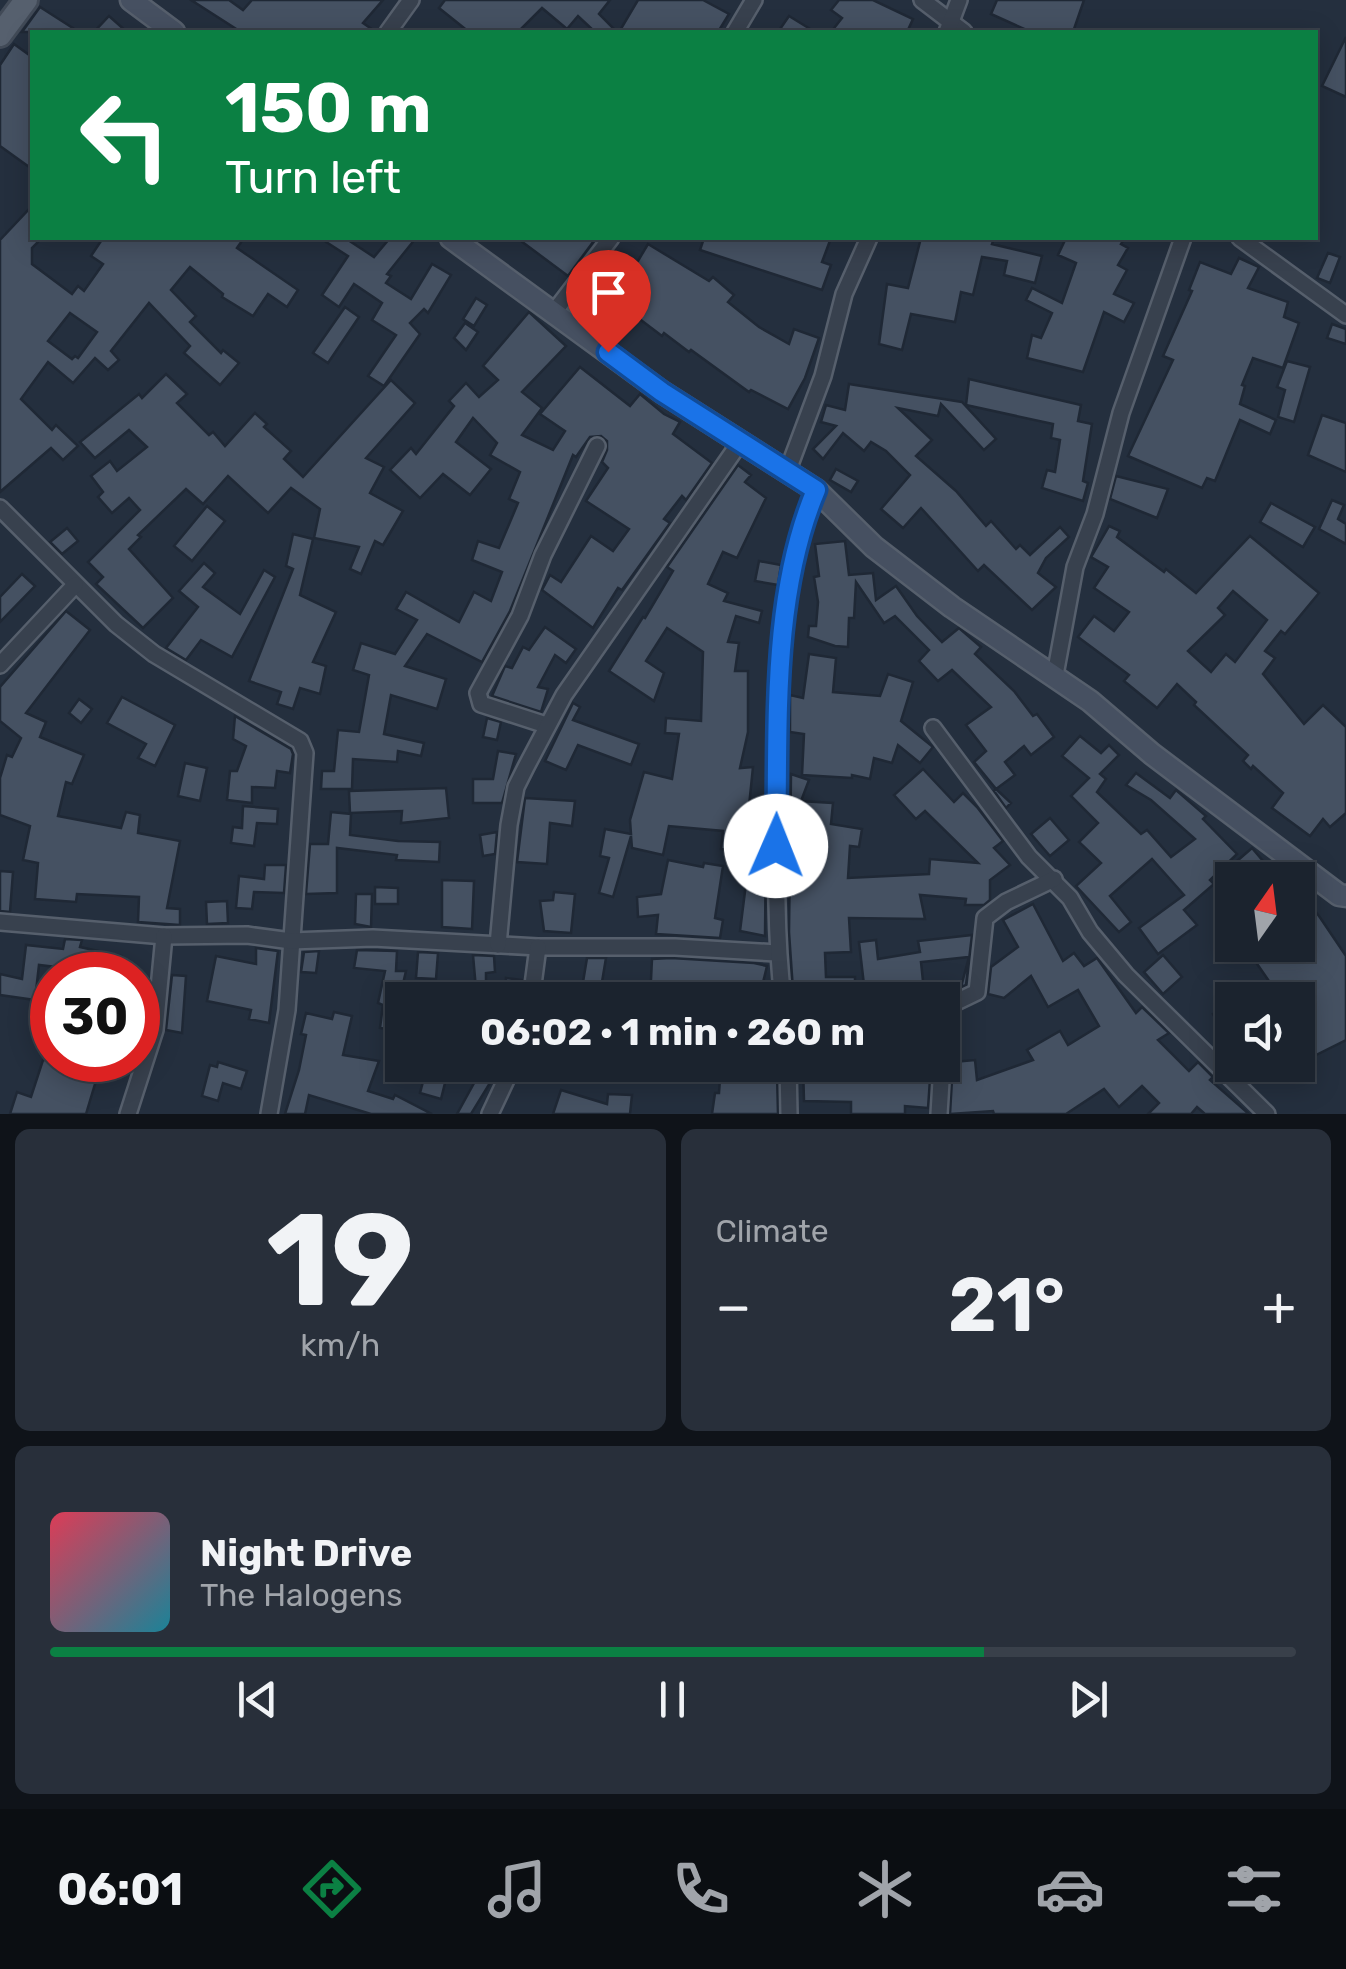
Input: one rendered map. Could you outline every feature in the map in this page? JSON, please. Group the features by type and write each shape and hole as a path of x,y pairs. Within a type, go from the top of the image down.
{"main road":[{"path":"0,35 26,0"}],"street":[{"path":"113,0 154,18"},
{"path":"131,0 171,30"},
{"path":"390,30 412,0"},
{"path":"736,30 754,0"},
{"path":"922,0 948,27 960,0"},
{"path":"455,240 662,392 816,490 874,547 1055,676 1344,901"},
{"path":"554,312 608,240"},
{"path":"788,470 824,376 844,294 869,240"},
{"path":"1055,676 1075,567 1095,514 1122,413 1182,240"},
{"path":"1243,240 1346,315"},
{"path":"498,945 516,788 546,725 742,441"},
{"path":"546,725 481,704 478,693 520,616 543,556 597,446"},
{"path":"780,982 776,953 777,706 782,640 802,524 816,490"},
{"path":"0,508 116,624 154,654 300,740 305,753 287,1010 270,1114"},
{"path":"0,665 75,585"},
{"path":"933,728 1029,856 1054,879 1126,975 1267,1114"},
{"path":"960,1001 977,992 986,918 1006,902 1054,879"},
{"path":"0,922 164,936 247,935 291,941 373,938 776,953"},
{"path":"128,1114 155,1030 164,936"},
{"path":"534,982 538,947"},
{"path":"490,1114 504,1082"},
{"path":"788,1082 789,1114"},
{"path":"939,1114 941,1082"}],"building":[{"path":"191,0 229,0 243,10 252,0 383,0 363,23 373,30 238,30"},
{"path":"445,0 610,0 599,14 615,30 593,30 578,16 567,29 542,8 520,30 466,30 439,8"},
{"path":"638,0 703,0 729,14 719,30 620,30"},
{"path":"839,0 873,0 913,19 908,30 833,30 842,18 831,10"},
{"path":"997,0 1084,0 1074,30 1027,30 991,14"},
{"path":"40,7 76,30 30,30 22,32"},
{"path":"109,16 125,30 96,30"},
{"path":"789,16 812,30 779,30"},
{"path":"1346,37 1346,97 1322,86"},
{"path":"14,44 30,56 30,168 0,146 0,65"},
{"path":"30,208 30,240 40,240 32,248 32,264 72,294 78,286 84,291 103,264 91,256 102,240 243,240 237,248 298,290 287,307 268,294 253,316 222,297 190,267 171,290 196,316 190,322 221,353 223,350 239,363 220,385 184,353 190,346 149,303 111,351 119,360 108,370 95,358 73,383 48,362 21,399 52,430 56,425 78,446 63,460 51,448 0,492 0,240","holes":["70,313 97,332 78,358 72,359 48,341"]},
{"path":"323,240 348,240 374,257 388,240 414,240 387,274 391,276 386,283 411,299 432,264 451,275 428,313 424,309 410,323 420,334 384,386 368,376 396,335 372,320 382,303 354,284 339,307 322,295 348,256"},
{"path":"520,240 595,240 568,276"},
{"path":"703,240 830,240 822,262 831,265 822,290 700,250"},
{"path":"920,240 993,240 992,244 1042,256 1035,283 1004,275 1007,261 982,257 973,295 961,292 955,322 911,314 902,350 879,344 887,284 908,288"},
{"path":"1065,240 1124,240 1121,244 1128,248 1118,265 1127,270 1114,294 1134,303 1124,322 1104,312 1083,372 1027,358 1032,335 1041,338 1052,313 1026,300 1032,288 1062,303 1076,263 1058,255"},
{"path":"648,244 709,281 713,277 734,295 728,302 759,327 789,344 794,329 819,338 805,378 788,409 749,392 691,350 664,333 662,336 629,311 637,300 596,275 608,261 619,269 625,260 635,266"},
{"path":"1328,253 1340,257 1330,283 1317,278"},
{"path":"1239,258 1259,267 1248,288 1288,302 1284,317 1299,323 1283,368 1253,358 1242,385 1245,386 1240,404 1276,420 1270,434 1240,420 1215,481 1207,478 1202,488 1128,456 1173,360 1163,356 1192,291 1189,290 1200,262 1231,274"},
{"path":"476,298 487,305 474,326 463,319"},
{"path":"345,307 359,317 328,363 313,353"},
{"path":"529,312 566,346 522,392 542,408 522,435 553,450 565,431 540,414 580,367 630,406 640,394 680,422 673,434 712,463 686,500 682,496 664,519 670,523 622,590 618,588 593,628 542,590 550,575 561,582 591,536 613,551 629,529 586,501 608,468 602,462 607,441 601,436 590,437 576,457 573,455 510,611 482,662 427,634 405,666 446,679 437,709 391,695 384,734 424,743 421,756 398,751 397,762 353,759 352,789 321,789 322,771 334,771 338,730 359,732 369,675 353,670 361,643 395,654 417,620 396,609 406,592 459,622 474,592 491,601 502,572 472,560 478,541 499,548 518,503 509,499 520,472 490,455 497,443 473,418 456,442 491,469 470,495 443,474 420,498 390,470 411,448 416,454 454,406 449,401 466,383 479,397 498,380 483,366"},
{"path":"465,323 478,332 466,350 454,338"},
{"path":"1332,324 1346,329 1346,344 1327,338"},
{"path":"1287,361 1310,367 1294,422 1278,417 1285,390 1277,387"},
{"path":"166,374 187,394 177,403 209,435 213,432 225,446 255,413 267,424 264,427 291,451 284,459 303,477 391,380 415,403 366,458 384,467 370,493 403,511 383,545 375,541 361,574 350,569 359,547 314,538 320,509 291,488 268,513 228,476 203,504 186,489 138,535 141,537 129,549 173,598 143,628 96,584 103,577 88,562 140,510 129,498 112,513 98,497 103,492 91,476 110,461 117,471 147,447 129,430 95,458 80,442 139,394 142,398"},
{"path":"969,379 1081,405 1078,421 1092,424 1083,501 1042,488 1047,470 1055,472 1060,440 1051,438 1053,424 966,405"},
{"path":"849,384 962,402 996,439 984,450 941,404 938,416 898,408 932,440 916,456 956,491 986,526 991,521 1016,549 1020,545 1030,555 1060,527 1069,537 1046,558 1038,573 1056,587 1032,610 984,565 978,571 921,508 903,528 881,509 910,475 886,451 871,442 864,451 843,433 823,459 813,449 836,426 821,422 826,405 845,410"},
{"path":"1322,415 1346,423 1346,472 1308,455"},
{"path":"738,465 751,475 745,482 766,498 737,558 723,552 708,584 728,593 724,601 762,611 759,623 736,616 728,642 739,643 735,671 748,671 748,732 740,768 753,767 746,836 766,839 765,936 740,931 750,852 721,849 723,831 669,826 663,855 632,848 631,836 613,897 599,893 609,858 600,856 605,829 631,834 630,820 644,772 672,779 679,734 665,733 666,718 701,721 703,652 667,628 646,661 664,673 654,701 609,671 673,571 667,567"},
{"path":"836,469 858,481 851,492 830,480"},
{"path":"1116,476 1168,489 1157,518 1110,499"},
{"path":"1332,500 1344,505 1338,519 1346,524 1346,544 1319,529"},
{"path":"1271,503 1315,527 1303,547 1260,522"},
{"path":"207,506 225,521 192,561 174,546"},
{"path":"1109,526 1120,531 1117,537 1196,593 1250,536 1319,593 1285,634 1281,631 1265,651 1275,658 1263,674 1304,724 1323,705 1346,727 1346,813 1330,827 1323,819 1310,836 1272,808 1283,793 1243,761 1248,755 1177,684 1157,708 1124,681 1129,675 1078,637 1094,616 1114,631 1129,612 1094,588 1108,567 1091,557","holes":["1233,591 1267,620 1235,662 1226,654 1211,672 1188,651 1225,615 1218,608"]},
{"path":"67,528 78,541 62,554 50,542"},
{"path":"293,534 313,539 300,595 336,612 313,662 326,666 320,694 300,688 293,709 277,704 281,692 249,681 293,569 286,566"},
{"path":"845,541 849,575 873,573 876,600 896,586 942,642 959,628 981,647 975,654 1014,691 1033,716 1037,714 1054,737 1031,755 1024,746 1005,762 1015,775 996,789 974,762 986,751 966,725 991,707 952,670 938,681 919,661 929,650 895,616 884,623 856,582 848,647 808,637 809,626 816,626 818,602 815,544"},
{"path":"759,561 781,565 778,585 755,581"},
{"path":"204,563 215,573 203,587 240,614 264,570 275,577 232,657 201,640 186,660 166,648 198,607 179,591"},
{"path":"22,574 35,586 0,622 0,597"},
{"path":"66,611 90,630 26,713 46,722 40,737 84,755 72,784 66,782 58,816 121,828 126,812 140,815 138,833 180,841 167,908 180,909 180,925 138,922 139,897 77,894 76,902 35,899 38,863 23,860 30,826 0,815 0,778 7,755 12,757 21,738 0,721 0,687"},
{"path":"545,627 576,649 566,663 555,655 538,687 548,689 541,712 492,696 505,666 512,668 523,647 529,650"},
{"path":"809,654 836,658 833,692 880,696 888,674 913,682 901,721 933,747 920,763 898,745 892,763 874,758 870,779 802,775 804,734 790,732 790,695 803,698"},
{"path":"122,697 175,725 155,766 138,758 146,744 107,723"},
{"path":"79,699 92,709 81,723 69,713"},
{"path":"573,703 580,707 573,720 639,744 631,765 578,745 566,770 545,761"},
{"path":"235,716 291,749 293,754 290,773 277,771 275,788 252,787 252,803 227,800 230,771 237,771 246,746 233,739"},
{"path":"487,718 501,722 497,740 483,737"},
{"path":"1080,736 1101,753 1109,745 1119,755 1100,774 1106,779 1097,792 1141,834 1147,830 1171,857 1195,839 1151,800 1126,785 1136,773 1170,798 1176,790 1206,816 1203,819 1237,854 1229,862 1215,862 1215,875 1210,880 1214,884 1184,910 1197,925 1158,954 1139,928 1184,895 1152,859 1110,896 1131,922 1119,932 1076,886 1101,863 1079,842 1098,823 1071,796 1089,778 1062,756"},
{"path":"498,751 516,754 502,803 473,803 473,779 493,779"},
{"path":"185,763 207,768 200,801 178,796"},
{"path":"923,769 954,802 963,793 1003,841 994,848 1010,865 990,880 990,900 984,905 965,905 966,899 920,895 925,919 849,918 851,952 825,953 826,977 855,977 855,982 792,982 789,932 791,774 809,780 801,801 833,803 831,824 862,829 859,847 850,846 848,878 929,874 930,859 978,863 925,811 916,819 894,795"},
{"path":"446,788 449,818 401,823 402,811 350,813 349,791"},
{"path":"994,791 1011,803 1006,808"},
{"path":"525,798 575,801 572,826 550,823 547,864 517,862"},
{"path":"243,806 278,809 277,824 257,823 254,846 231,843 233,827 242,828"},
{"path":"331,812 351,814 350,835 440,842 439,862 396,860 397,855 337,848 337,893 306,894 310,844 328,844"},
{"path":"1050,818 1069,840 1050,856 1031,834"},
{"path":"497,832 495,854 483,856 480,835"},
{"path":"1252,848 1263,862 1238,862"},
{"path":"668,860 703,867 704,863 723,866 715,918 723,920 720,938 656,934 658,915 638,917 637,897 661,894"},
{"path":"265,865 286,865 284,893 254,892 252,909 236,908 239,876 264,879"},
{"path":"0,871 13,872 10,912 0,911"},
{"path":"442,880 474,881 472,929 442,927"},
{"path":"375,887 398,888 398,904 375,904"},
{"path":"554,892 575,894 571,933 544,931 540,901 553,900"},
{"path":"356,894 372,894 371,927 355,924"},
{"path":"227,901 228,923 207,924 206,902"},
{"path":"1033,904 1063,961 1074,953 1084,966 1097,958 1136,1013 1142,1007 1169,1033 1158,1040 1189,1071 1198,1062 1213,1077 1210,1080 1249,1114 1205,1114 1197,1107 1191,1114 1148,1114 1159,1103 1142,1086 1119,1107 1104,1089 1066,1114 950,1114 952,1082 960,1082 960,1061 975,1060 977,1080 1033,1060 1027,1050 1060,1031 1068,1045 1099,1026 1078,990 1048,1007 1031,976 1004,998 988,994 991,967 1018,947 1003,920"},
{"path":"1315,911 1346,956 1346,1040 1315,1056 1315,982 1270,982 1256,962 1315,962"},
{"path":"972,935 966,985 961,987 969,957 921,962 923,982 864,982 859,942 876,940 878,959 920,952 918,941"},
{"path":"65,939 82,940 80,947 103,952 30,952 30,999 0,995 0,974 22,979 26,945 63,949"},
{"path":"256,948 278,951 269,1023 249,1019 251,1010 207,1001 216,956 256,964"},
{"path":"357,950 397,951 396,971 406,971 403,982 385,982 385,1029 380,1028 383,1005 378,1003 385,971 354,968"},
{"path":"319,951 316,973 301,972 304,952"},
{"path":"418,952 438,953 436,979 416,978"},
{"path":"473,955 494,956 495,972 486,973 486,982 475,982"},
{"path":"1163,955 1182,977 1163,994 1144,972"},
{"path":"587,958 606,958 602,982 583,982"},
{"path":"652,959 767,966 763,982 651,982"},
{"path":"172,975 186,976 182,1033 166,1030"},
{"path":"334,1012 352,1016 343,1055 379,1061 368,1091 393,1099 395,1095 432,1114 371,1114 309,1095 305,1114 285,1114 299,1070 306,1013 332,1019"},
{"path":"218,1062 247,1071 241,1089 223,1083 218,1101 202,1096 210,1065 217,1067"},
{"path":"36,1082 96,1082 86,1114 10,1114 17,1092 31,1097"},
{"path":"423,1082 445,1083 441,1099 420,1093"},
{"path":"475,1082 491,1082 471,1114 457,1114"},
{"path":"720,1082 777,1082 778,1114 712,1114 715,1093 719,1093"},
{"path":"803,1082 930,1082 928,1108 905,1106 905,1114 851,1114 851,1102 804,1101"},
{"path":"561,1090 607,1104 608,1094 632,1095 630,1114 553,1114"}],"route":[{"path":"608,352 662,392 816,490 802,524 782,640 777,706 776,846"}]}
